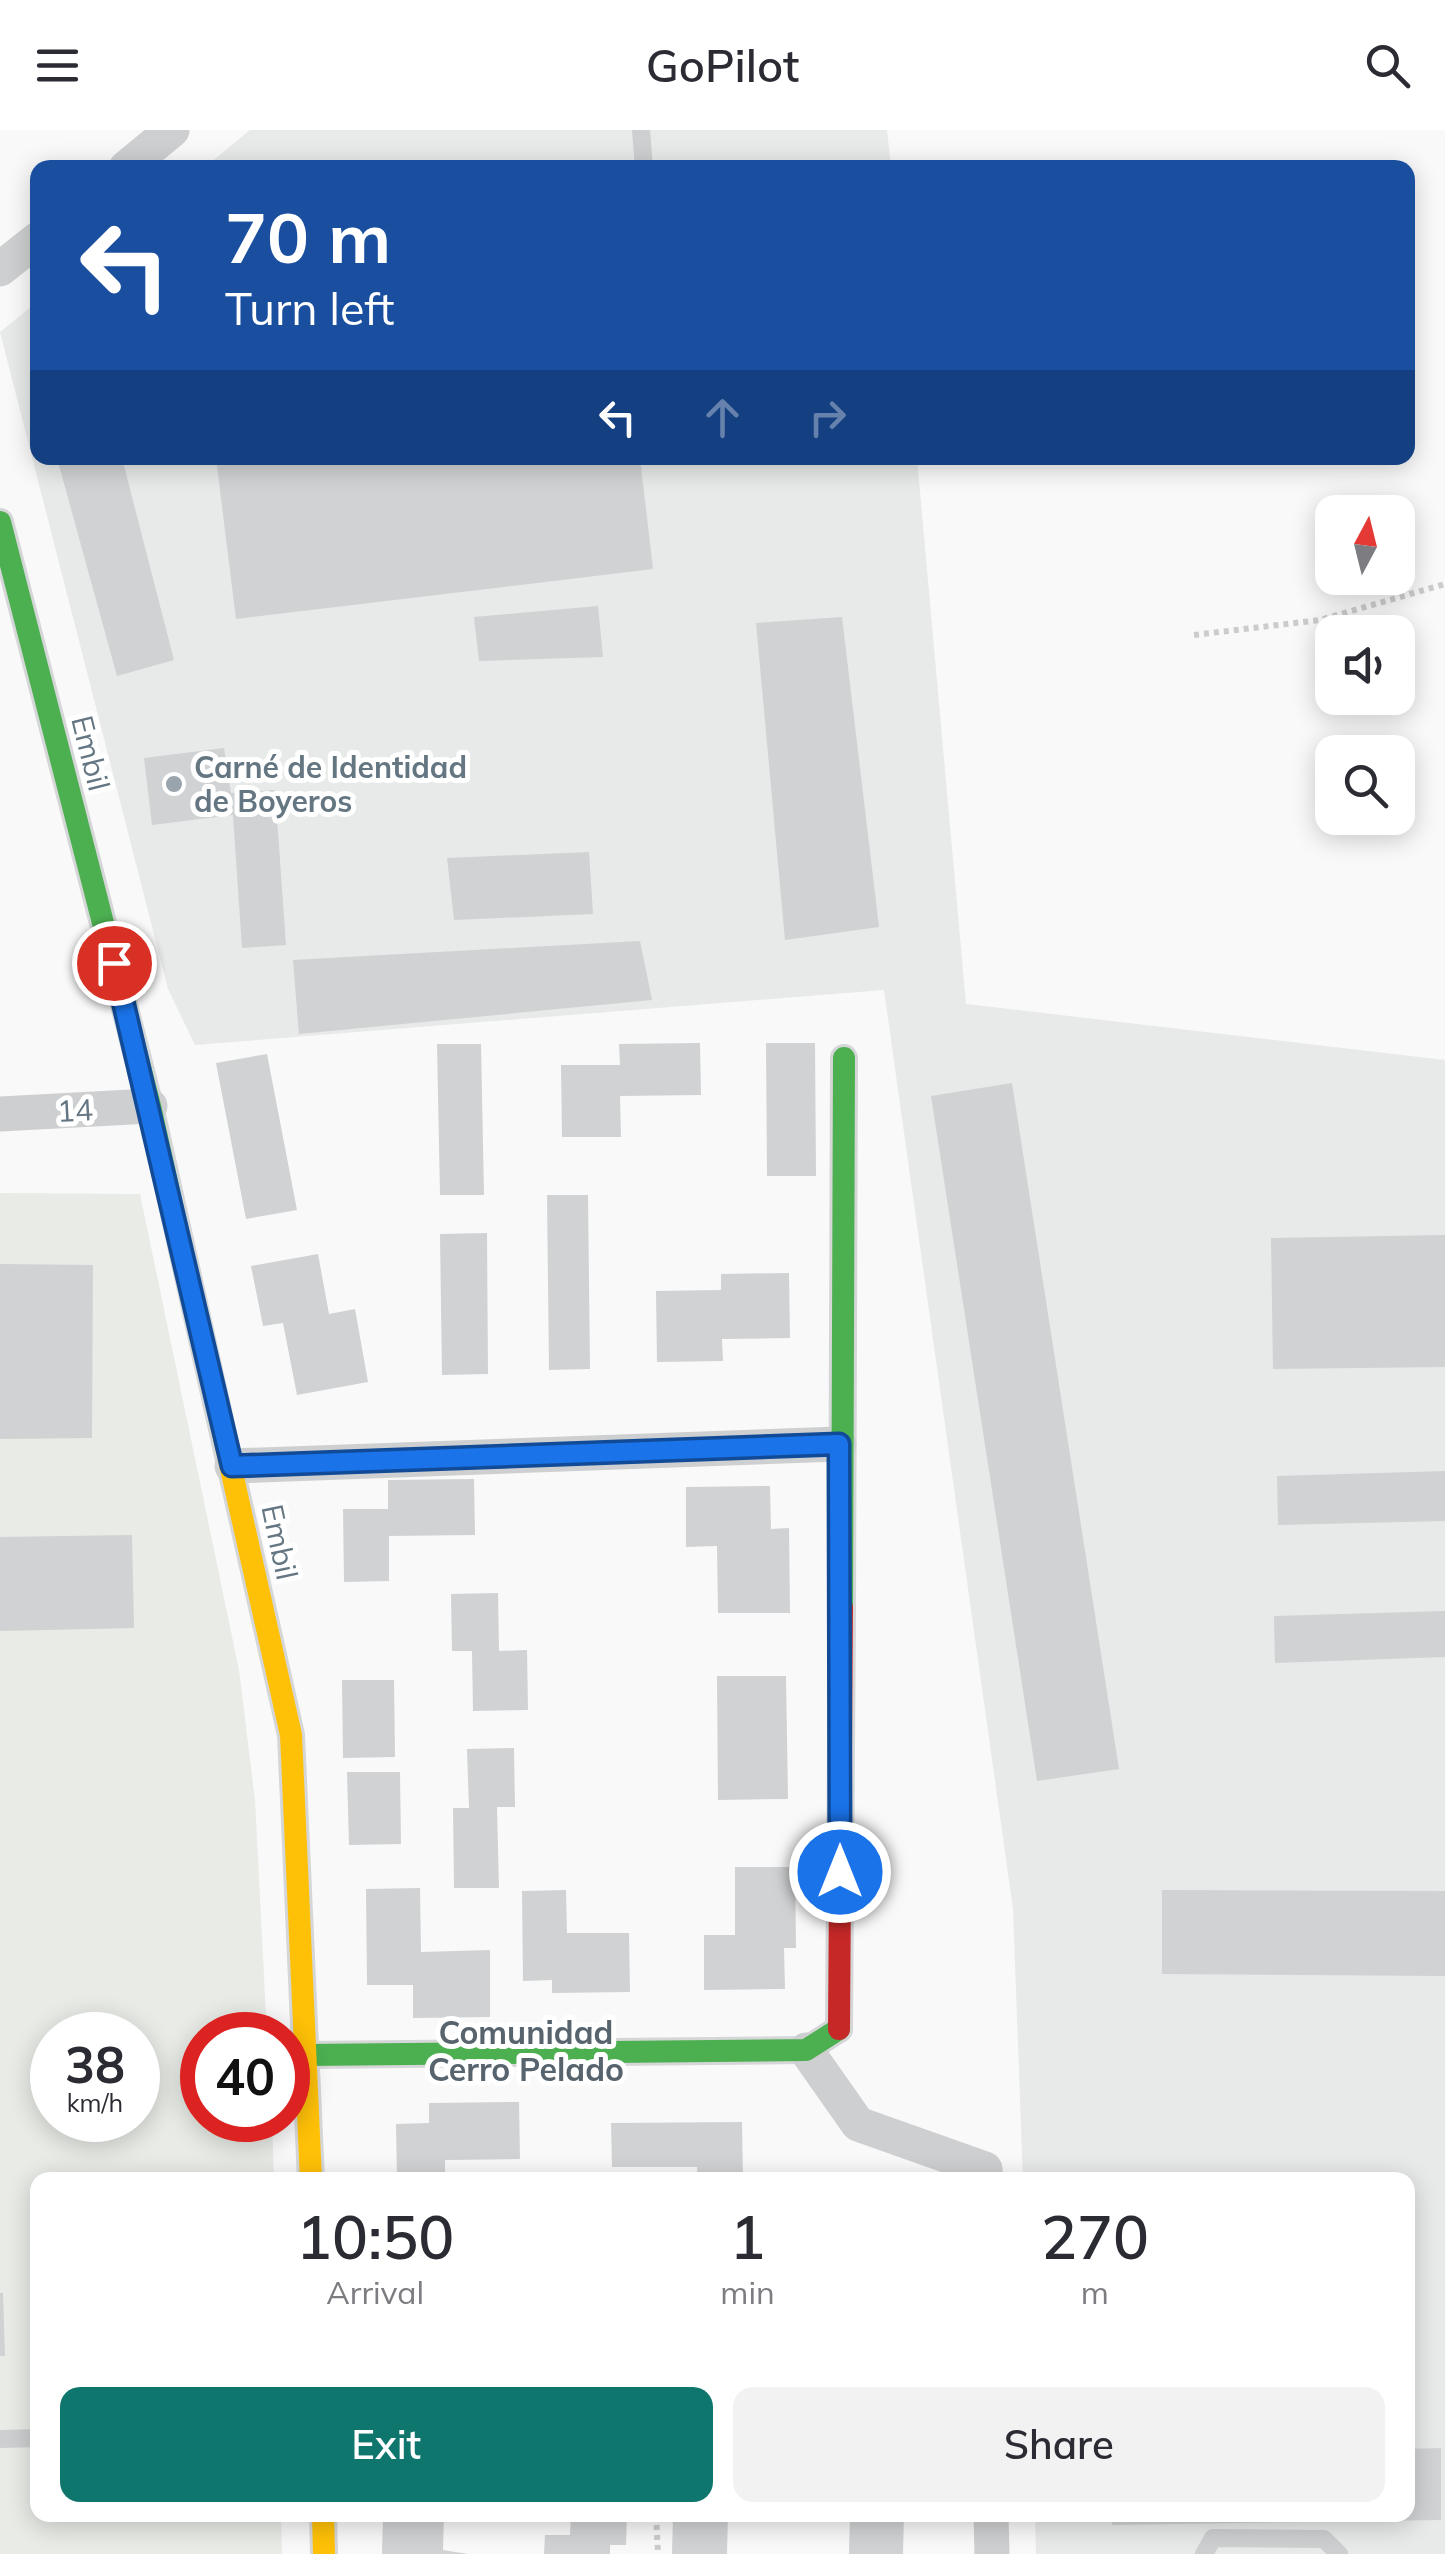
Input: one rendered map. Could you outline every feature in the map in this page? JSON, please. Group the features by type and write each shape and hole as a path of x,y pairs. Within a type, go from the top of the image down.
{"street":[{"path":"136,160 172,130"},
{"path":"0,269 30,245"},
{"name":"Embil","path":"0,522 150,1106 292,1734 303,2012"},
{"path":"310,2055 806,2050 840,2028 839,1444 844,1058"},
{"name":"14","path":"0,1114 150,1106"},
{"path":"232,1466 839,1444"},
{"path":"806,2050 858,2124 986,2172"},
{"name":"Embil","path":"308,2142 310,2172"},
{"path":"323,2522 324,2554"},
{"path":"991,2522 992,2554"}],"lane":[{"path":"640,130 643,160"},
{"path":"0,2439 30,2438"},
{"path":"1204,2554 1213,2538 1324,2539 1339,2554"}],"path":[{"path":"1194,635 1320,620 1445,584"},
{"path":"656,2522 658,2554"}],"shaded area":[{"path":"250,130 887,130 890,160 214,160"},
{"path":"30,308 30,449 0,332"},
{"path":"34,465 918,465 966,1004 1445,1060 1445,2554 1036,2554 1035,2522 1415,2522 1415,2172 1023,2172 1013,1909 884,990 195,1045 168,989"},
{"path":"0,1193 140,1194 239,1670 255,1800 266,2012 180,2012 180,2142 273,2142 274,2172 30,2172 30,2522 281,2522 282,2554 0,2554"}],"building":[{"path":"59,465 124,465 174,660 117,676"},
{"path":"217,465 641,465 653,569 236,619"},
{"path":"598,606 603,657 479,661 474,617"},
{"path":"842,617 879,927 785,940 756,623"},
{"path":"224,748 231,793 275,790 286,945 242,948 233,815 152,825 144,758"},
{"path":"589,852 593,914 454,920 447,858"},
{"path":"640,941 652,1000 299,1034 293,960"},
{"path":"700,1043 701,1095 620,1096 621,1137 562,1137 561,1065 620,1065 619,1044"},
{"path":"766,1043 815,1043 816,1176 767,1176"},
{"path":"437,1044 481,1044 484,1195 440,1195"},
{"path":"267,1054 297,1210 246,1219 216,1063"},
{"path":"1012,1083 1119,1769 1037,1781 931,1096"},
{"path":"547,1195 588,1195 590,1369 549,1370"},
{"path":"487,1233 488,1374 442,1375 440,1234"},
{"path":"1445,1235 1445,1367 1273,1369 1271,1238"},
{"path":"318,1254 329,1314 355,1309 368,1382 297,1395 283,1323 263,1326 251,1266"},
{"path":"0,1264 93,1265 92,1438 0,1439"},
{"path":"789,1273 790,1338 722,1339 723,1361 657,1362 656,1291 721,1290 721,1274"},
{"path":"1445,1471 1445,1521 1278,1525 1277,1476"},
{"path":"474,1479 475,1535 389,1536 389,1581 344,1582 343,1509 388,1509 388,1480"},
{"path":"770,1486 771,1529 789,1528 790,1613 718,1613 717,1546 686,1547 686,1487"},
{"path":"132,1535 134,1628 0,1631 0,1537"},
{"path":"498,1593 499,1651 527,1650 528,1710 473,1711 472,1651 452,1651 451,1594"},
{"path":"1445,1611 1445,1657 1275,1663 1274,1616"},
{"path":"717,1676 786,1676 788,1799 718,1800"},
{"path":"342,1680 394,1680 395,1757 343,1758"},
{"path":"514,1748 515,1807 497,1807 499,1888 454,1888 453,1808 469,1808 467,1749"},
{"path":"347,1772 400,1772 401,1844 349,1845"},
{"path":"735,1867 795,1867 796,1948 784,1948 785,1989 704,1990 704,1935 735,1935"},
{"path":"420,1888 421,1952 490,1950 490,2017 413,2018 413,1985 367,1985 366,1889"},
{"path":"566,1890 567,1933 629,1933 630,1992 552,1993 552,1980 523,1981 522,1891"},
{"path":"1162,1890 1445,1891 1445,1976 1162,1974"},
{"path":"519,2102 520,2159 445,2160 445,2172 397,2172 396,2124 429,2123 429,2103"},
{"path":"742,2122 743,2172 697,2172 697,2167 612,2167 611,2123"},
{"path":"3,2293 5,2356 0,2356"},
{"path":"1441,2448 1441,2520 1415,2520 1415,2449"},
{"path":"383,2522 444,2522 443,2550 468,2554 382,2554"},
{"path":"571,2522 627,2522 626,2545 610,2545 610,2554 544,2554 545,2535 570,2535"},
{"path":"673,2522 728,2522 727,2554 672,2554"},
{"path":"850,2522 904,2522 903,2554 849,2554"},
{"path":"1112,2522 1309,2522 1112,2525"}],"traffic: fast":[{"path":"0,522 150,1106 216,1402"},
{"path":"842,1608 844,1058"},
{"path":"310,2055 806,2050 839,2029"}],"traffic: slow":[{"path":"216,1402 291,1735 311,2172"},
{"path":"323,2522 324,2554"}],"traffic: jam":[{"path":"839,2029 842,1608"}],"place":[{"name":"Carné de Identidad de Boyeros","path":"174,784"}],"district":[{"name":"Comunidad Cerro Pelado","path":"526,2050"}],"route":[{"path":"114,963 232,1466 839,1444 840,1872"}]}
